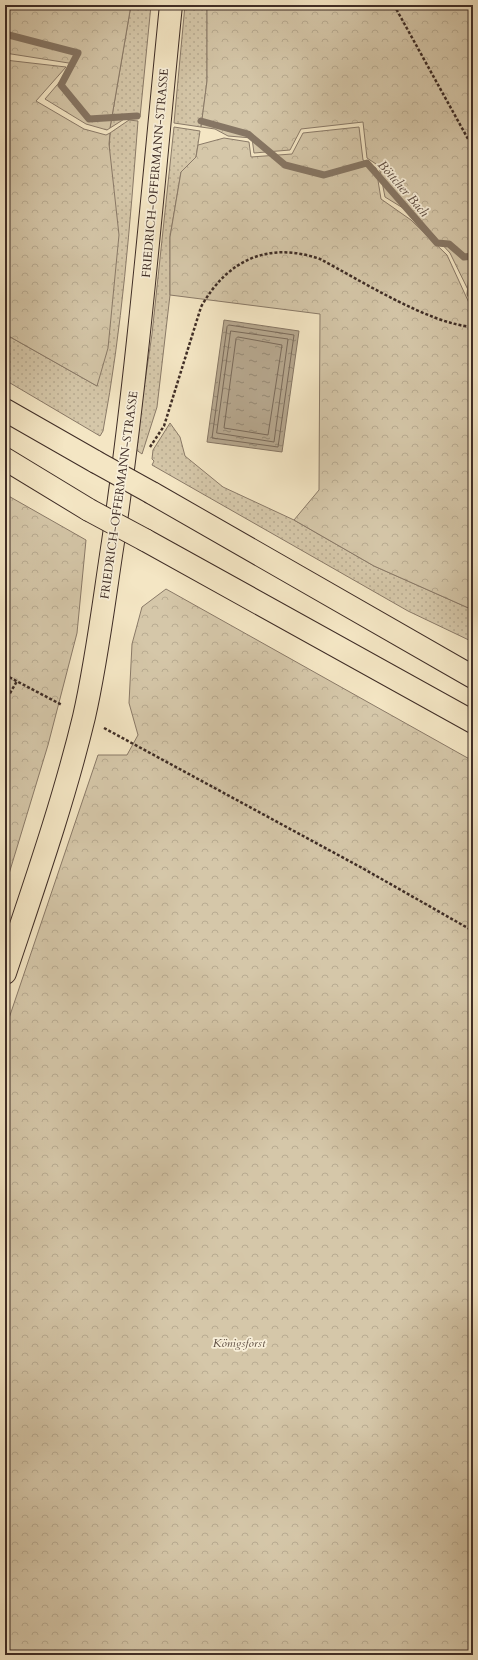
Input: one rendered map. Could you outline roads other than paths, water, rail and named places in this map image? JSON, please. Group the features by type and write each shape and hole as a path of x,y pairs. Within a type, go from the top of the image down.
{"main road":[{"name":"FRIEDRICH-OFFERMANN-STRASSE","path":"5,973 51,833 84,717 100,630 127,448 156,174 161,101 171,5"},
{"path":"5,410 152,492 473,676"},
{"path":"5,459 89,510 473,722"}],"water":[{"path":"224,320 299,331 282,452 207,442"}],"waterway":[{"name":"Böttcher Bach","path":"5,34 78,53 61,85 89,119 137,116"},
{"name":"Böttcher Bach","path":"201,121 248,134 285,165 324,175 367,163 437,243 449,244 464,257 473,256"},
{"name":"Böttcher Bach","path":"473,266 470,294 473,296"}],"park label":[{"name":"Königsforst","path":"239,1343"}]}
